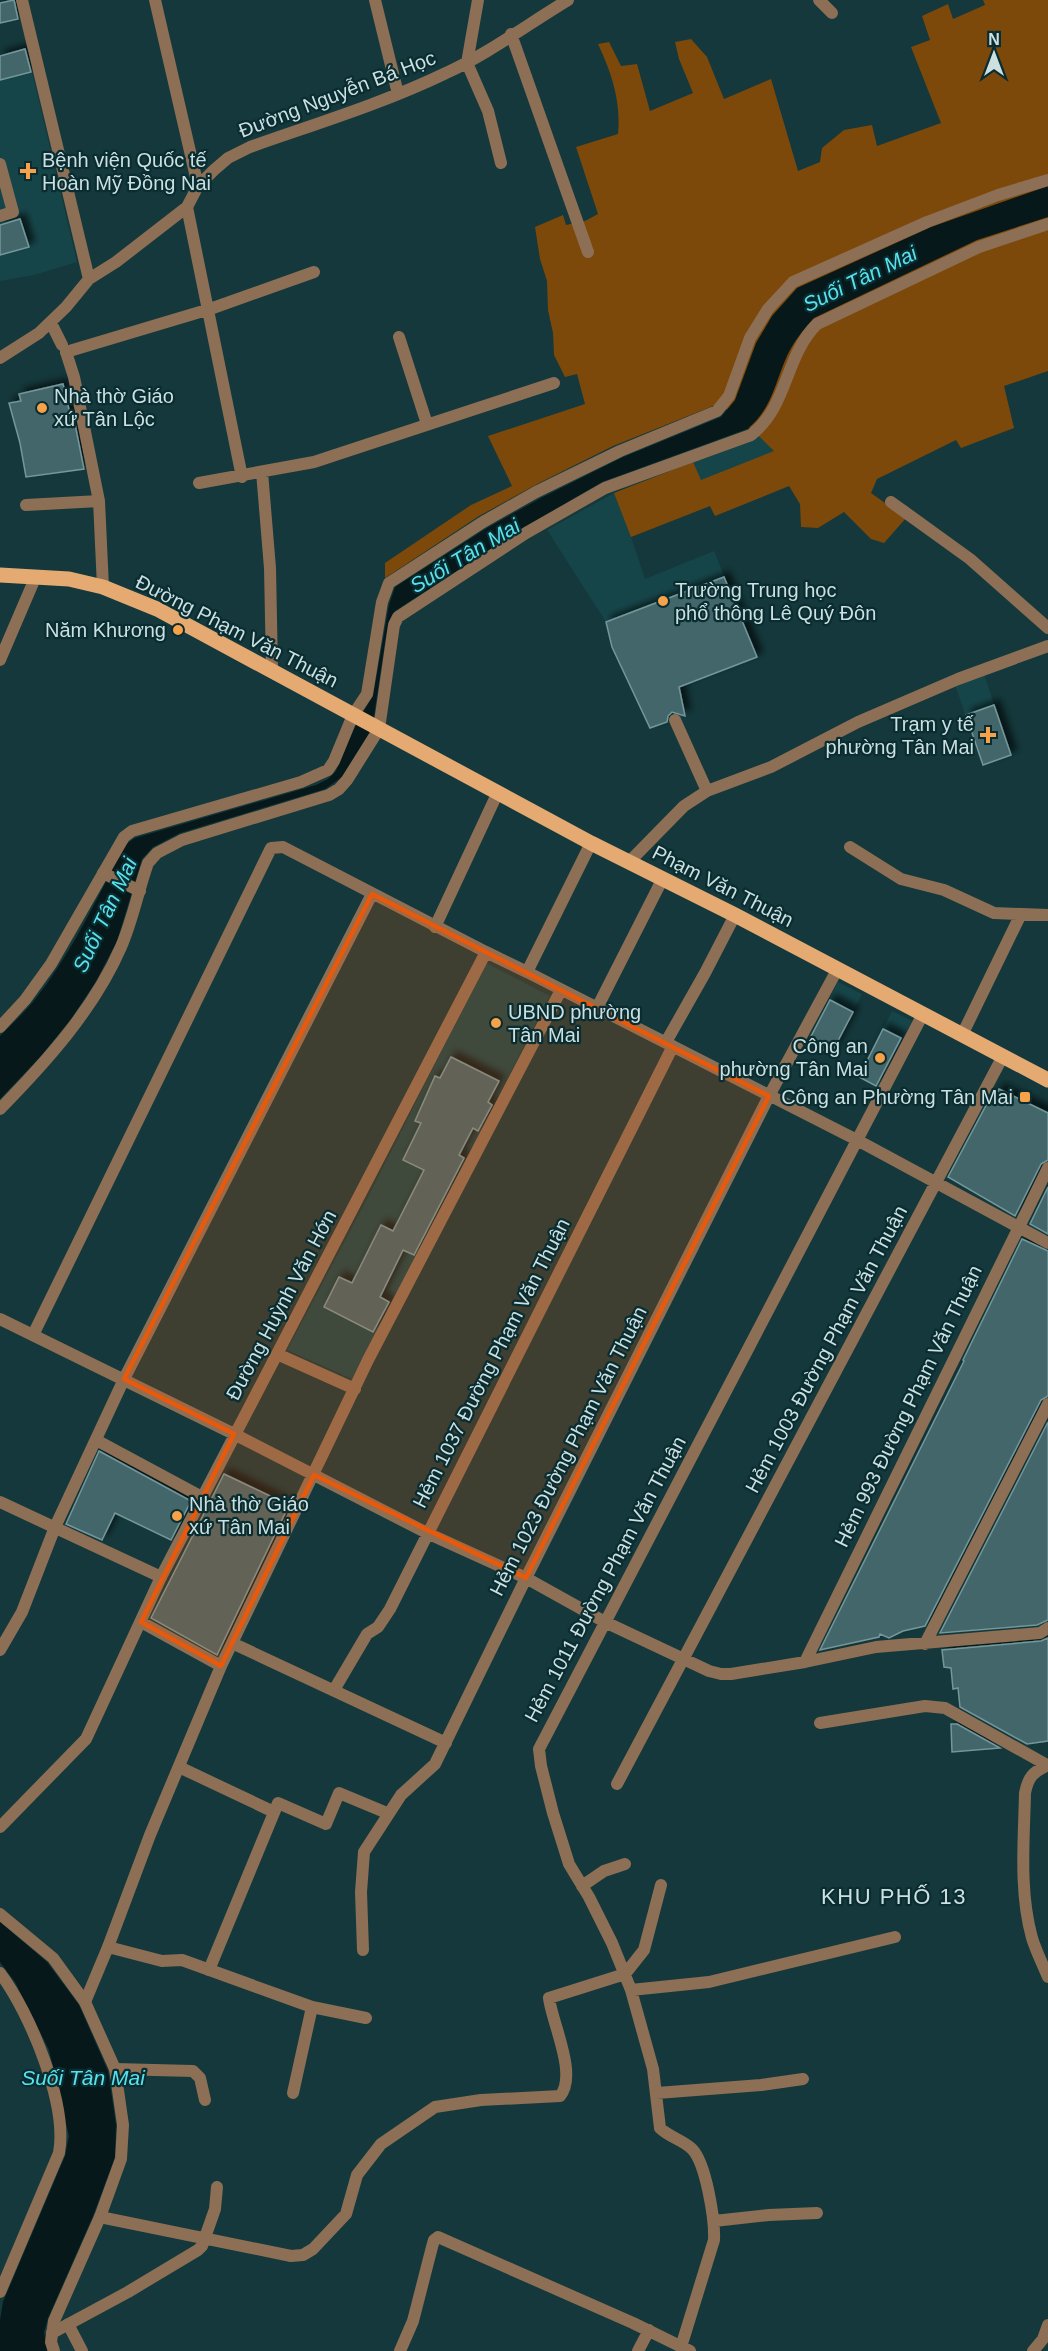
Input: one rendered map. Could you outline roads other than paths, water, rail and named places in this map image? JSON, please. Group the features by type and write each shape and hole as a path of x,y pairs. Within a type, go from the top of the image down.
{"main road":[{"name":"Đường Phạm Văn Thuận","path":"0,575 69,579 103,587 157,609 272,669 379,729"},
{"name":"Phạm Văn Thuận","path":"379,729 591,843 735,915 1048,1080"}],"street":[{"path":"22,0 89,279"},
{"path":"155,0 198,186"},
{"path":"375,0 398,94"},
{"path":"477,0 467,63 488,111 501,163"},
{"name":"Đường Nguyễn Bá Học","path":"0,358 51,323 89,279 116,262 188,207 198,186 228,158 250,147 398,94 467,63 567,0"},
{"path":"819,0 832,13"},
{"path":"511,34 588,252"},
{"path":"0,164 14,212 0,216"},
{"path":"0,1027 25,1000 51,964 119,842 132,831 320,775 328,770 353,715 367,694 382,602 389,583 483,522 537,492 620,450 717,411 729,396 750,338 768,309 793,282 927,222 998,195 1048,180"},
{"path":"188,207 242,477"},
{"path":"0,1109 63,1041 100,988 121,948 148,863 157,853 170,845 204,833 329,795 347,780 379,729 394,625 398,617 406,610 526,533 605,488 751,435 765,424 806,335 817,324 979,247 1048,224"},
{"path":"64,348 210,309 314,272"},
{"path":"51,323 64,348 74,377 99,501 103,587"},
{"path":"399,338 427,424"},
{"path":"199,483 242,477 314,462 554,383"},
{"path":"262,472 270,568 272,669"},
{"path":"26,505 99,501"},
{"path":"891,502 970,559 1048,628"},
{"path":"0,660 36,576"},
{"path":"630,861 684,806 707,791 771,767 858,722 948,683 1048,646"},
{"path":"675,720 707,791"},
{"path":"435,927 498,792"},
{"path":"527,972 591,843"},
{"path":"33,1335 271,848 283,847 435,927 856,1140 1048,1243"},
{"path":"850,847 901,879 944,890 994,913 1048,915"},
{"path":"103,873 140,891"},
{"path":"597,1008 663,878"},
{"path":"0,1650 22,1612 55,1527 124,1379 372,894"},
{"path":"962,1035 1021,914"},
{"name":"Hẻm 1037 Đường Phạm Văn Thuận","path":"334,1690 367,1634 378,1627 390,1609 735,915"},
{"name":"Đường Huỳnh Văn Hớn","path":"0,1827 86,1739 161,1577 486,952"},
{"name":"Hẻm 1023 Đường Phạm Văn Thuận","path":"363,1950 362,1858 364,1852 400,1795 435,1764 769,1096 837,970"},
{"path":"85,2002 150,1834 232,1642 355,1389 561,990"},
{"name":"Hẻm 1011 Đường Phạm Văn Thuận","path":"686,2349 714,2240 712,2205 698,2157 693,2149 660,2128 653,2069 631,1990 612,1942 569,1864 541,1766 539,1749 923,1014"},
{"name":"Hẻm 1003 Đường Phạm Văn Thuận","path":"617,1784 1004,1056"},
{"name":"Hẻm 993 Đường Phạm Văn Thuận","path":"805,1662 1048,1168"},
{"path":"0,1319 234,1434 427,1533 526,1578 605,1622 683,1660 721,1674 805,1662 876,1647 1040,1633 1048,1628"},
{"path":"277,1354 355,1389"},
{"path":"925,1644 1048,1404"},
{"path":"96,1440 202,1497"},
{"path":"0,1502 161,1577"},
{"path":"141,1622 221,1666"},
{"path":"232,1642 446,1743"},
{"path":"820,1723 926,1706 945,1708 1047,1765"},
{"path":"1047,1765 1032,1773 1024,1793 1024,1872 1032,1939 1048,1977"},
{"path":"179,1767 274,1812"},
{"path":"209,1970 278,1803 326,1824 339,1793 387,1813"},
{"path":"582,1886 604,1871 625,1863"},
{"path":"100,2217 291,2256 303,2255 313,2249 346,2214 357,2175 381,2144 435,2108 481,2100 560,2096 564,2092 566,2067 549,1998 625,1974 644,1950 661,1885"},
{"path":"0,1914 53,1958 85,2002 115,2069 123,2125 121,2159 100,2217 54,2321 51,2342 54,2351"},
{"path":"631,1990 709,1982 895,1937"},
{"path":"108,1947 162,1961 182,1960 312,2007 366,2018"},
{"path":"0,1973 9,1985 43,2054 62,2138 59,2153 0,2292"},
{"path":"293,2093 312,2007"},
{"path":"115,2069 193,2071 200,2078 205,2100"},
{"path":"657,2093 762,2085 803,2079"},
{"path":"52,2333 128,2292 198,2250 202,2246 214,2209 217,2187"},
{"path":"714,2222 769,2215 817,2213"},
{"path":"400,2351 409,2334 434,2240 438,2237 686,2349"},
{"path":"68,2324 82,2351"},
{"path":"1033,2351 1048,2325"},
{"path":"638,2351 648,2330"}],"water":[{"name":"Suối Tân Mai","path":"1048,186 1048,217 977,240 814,318 790,351 762,414 747,429 602,482 528,525 395,611 389,621 386,636 372,729 342,777 325,789 180,833 153,847 142,859 117,941 95,983 71,1019 40,1057 0,1099 0,1036 47,984 83,926 125,845 135,838 316,785 328,779 336,771 357,722 373,696 389,605 395,587 487,528 541,498 621,458 721,417 735,400 756,343 772,316 797,288 931,227"},
{"name":"Suối Tân Mai","path":"0,1922 47,1962 79,2005 108,2071 116,2125 115,2157 93,2216 48,2318 44,2332 47,2351 0,2351 0,2320 3,2302 65,2156 69,2136 49,2050 15,1982 0,1962"}],"place":[{"name":"Bệnh viện Quốc tế Hoàn Mỹ Đồng Nai","path":"28,171"},
{"name":"Nhà thờ Giáo xứ Tân Lộc","path":"42,408"},
{"name":"Trường Trung học phổ thông Lê Quý Đôn","path":"663,601"},
{"name":"Năm Khương","path":"178,630"},
{"name":"Trạm y tế phường Tân Mai","path":"988,735"},
{"name":"UBND phường Tân Mai","path":"496,1023"},
{"name":"Công an phường Tân Mai","path":"880,1058"},
{"name":"Công an Phường Tân Mai","path":"1025,1097"},
{"name":"Nhà thờ Giáo xứ Tân Mai","path":"177,1516"}],"district":[{"name":"KHU PHỐ 13","path":"894,1896"}]}
